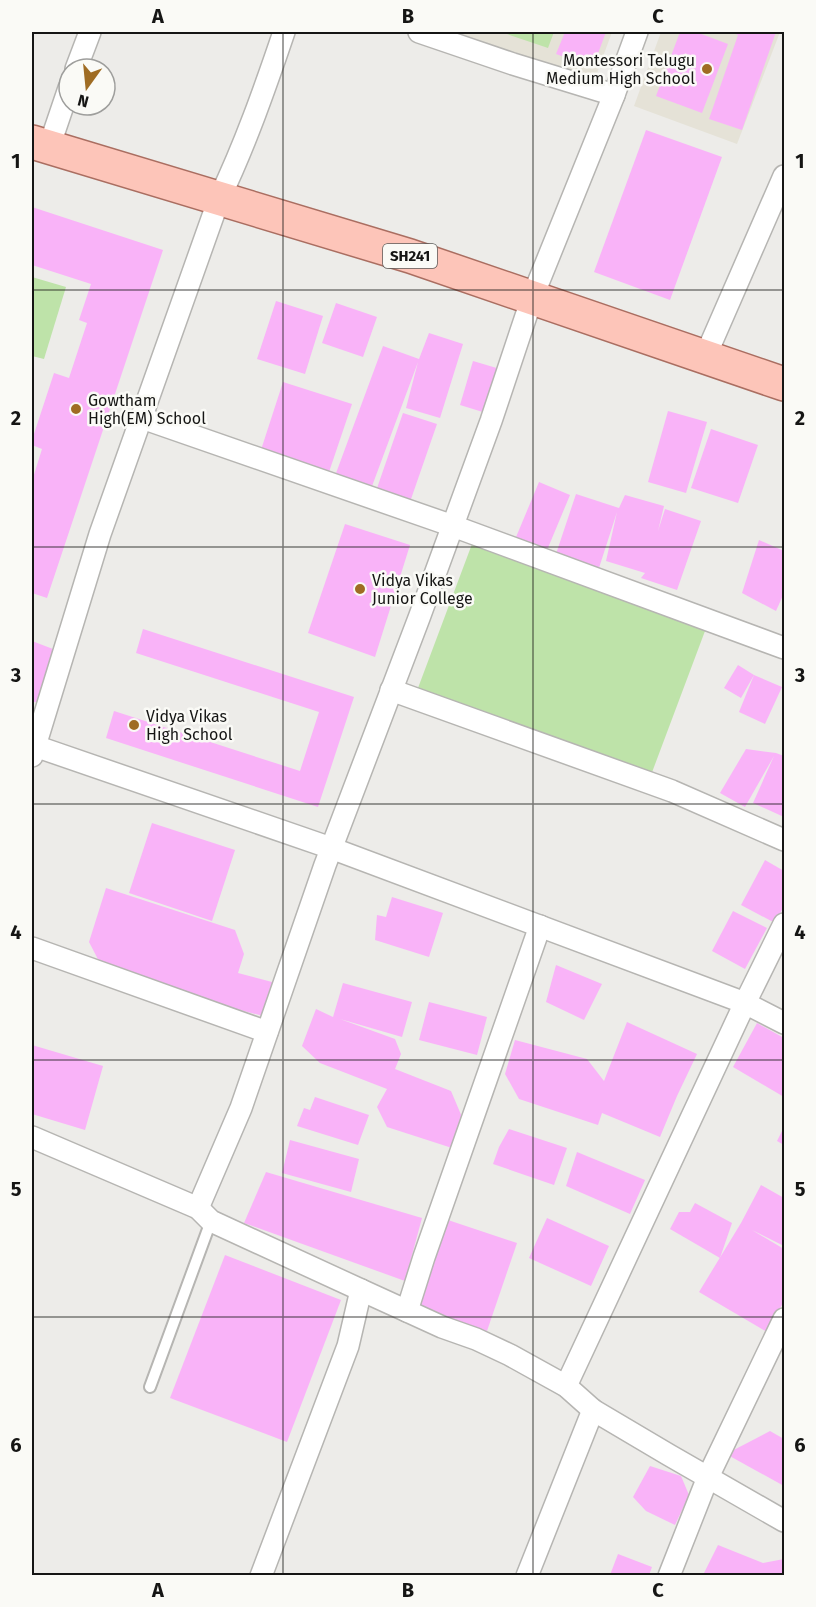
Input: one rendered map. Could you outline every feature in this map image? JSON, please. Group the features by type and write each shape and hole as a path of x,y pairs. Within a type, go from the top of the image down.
{"main road":[{"name":"SH241","path":"40,145 410,256 784,384"}],"street":[{"path":"81,57 90,32"},
{"path":"284,32 228,181 219,199 100,534 33,751 331,848 744,1003 784,1023"},
{"path":"419,32 614,95"},
{"path":"205,1214 331,848 453,526 532,298 637,32"},
{"path":"40,145 57,112"},
{"path":"705,357 784,176"},
{"path":"142,418 453,526 784,648"},
{"path":"392,690 672,791 784,840"},
{"path":"566,1386 744,1003 784,924"},
{"path":"407,1311 540,926"},
{"path":"32,948 267,1032"},
{"path":"32,1137 205,1214 407,1311 493,1347 566,1386 593,1410 784,1521"},
{"path":"261,1575 348,1346 361,1290"},
{"path":"669,1575 708,1477 784,1319"},
{"path":"527,1575 593,1410"}],"lane":[{"path":"150,1387 205,1214"}],"shaded area":[{"path":"447,32 612,32 593,84"},
{"name":"Montessori Telugu Medium High School","path":"661,32 780,32 737,144 634,106"}],"green space":[{"path":"501,32 554,32 548,48"},
{"path":"32,277 66,287 44,359 32,356"},
{"path":"472,544 705,631 651,775 418,688"}],"building":[{"path":"565,32 606,32 593,67 556,54"},
{"path":"680,32 696,32 728,44 702,113 656,96"},
{"path":"731,32 776,32 742,130 709,119 738,35"},
{"path":"646,130 722,157 670,300 594,272"},
{"name":"Gowtham High(EM) School","path":"32,207 163,250 47,598 32,593 32,481 42,449 32,445 32,440 54,373 69,378 87,323 79,320 91,284 32,265"},
{"path":"276,301 323,316 305,374 257,359"},
{"path":"336,303 377,317 363,357 322,343"},
{"path":"429,333 463,344 440,418 406,408 418,362 368,497 332,484 383,346 419,359"},
{"path":"473,361 500,369 486,413 460,405"},
{"path":"283,382 352,404 328,475 260,453"},
{"path":"668,411 707,422 686,493 648,482"},
{"path":"403,413 437,424 410,502 376,491"},
{"path":"711,429 758,445 738,503 691,488"},
{"path":"539,482 570,495 545,555 514,542"},
{"path":"576,494 619,508 625,495 664,506 658,531 665,509 701,521 677,590 641,578 645,573 606,561 617,512 598,571 555,557"},
{"name":"Vidya Vikas Junior College","path":"345,524 410,545 375,657 308,633"},
{"path":"759,540 784,551 784,593 776,611 742,593"},
{"name":"Vidya Vikas High School","path":"143,629 354,697 318,807 106,738 114,711 300,771 319,712 136,653"},
{"path":"32,641 53,649 67,677 55,709 32,701"},
{"path":"738,665 754,675 741,698 724,688"},
{"path":"754,675 782,687 765,724 739,712"},
{"path":"746,749 784,756 784,817 753,803 774,756 745,807 720,793"},
{"path":"152,823 235,850 212,921 129,893"},
{"path":"765,860 784,871 784,906 775,923 741,905"},
{"path":"106,888 235,930 244,954 238,973 291,987 282,1021 229,1007 102,967 89,942"},
{"path":"392,897 443,913 429,957 375,940 377,915 386,917"},
{"path":"733,911 767,928 745,969 712,951"},
{"path":"556,965 602,984 584,1020 546,1002"},
{"path":"343,983 412,1002 402,1037 340,1019 395,1039 401,1054 395,1069 451,1091 462,1117 452,1148 387,1127 377,1107 387,1089 320,1063 302,1046 316,1009 333,1017"},
{"path":"429,1002 487,1017 477,1055 419,1040"},
{"path":"627,1022 697,1054 660,1137 602,1113 598,1125 519,1099 505,1074 515,1040 587,1059 604,1081"},
{"path":"757,1023 784,1038 784,1097 733,1067"},
{"path":"32,1045 103,1066 85,1130 32,1114"},
{"path":"315,1097 369,1115 358,1145 297,1126 304,1108 310,1110"},
{"path":"784,1127 784,1145 777,1141"},
{"path":"509,1129 567,1148 554,1185 493,1164"},
{"path":"290,1140 359,1159 351,1192 282,1173"},
{"path":"577,1152 645,1180 630,1214 566,1186"},
{"path":"266,1172 422,1218 405,1281 244,1223"},
{"path":"761,1185 784,1198 784,1246 752,1230 784,1249 784,1301 767,1332 699,1292"},
{"path":"695,1203 732,1223 720,1258 670,1229 679,1212 690,1212"},
{"path":"547,1218 609,1246 591,1286 529,1258"},
{"path":"445,1219 517,1243 487,1331 415,1307"},
{"path":"225,1255 341,1300 287,1442 170,1398"},
{"path":"770,1431 784,1439 784,1486 726,1454"},
{"path":"650,1466 681,1476 689,1495 675,1525 646,1511 633,1497"},
{"path":"718,1545 763,1563 784,1559 784,1575 703,1575"},
{"path":"618,1554 652,1567 649,1575 610,1575"}],"place":[{"name":"Montessori Telugu Medium High School","path":"707,69"},
{"name":"Gowtham High(EM) School","path":"76,409"},
{"name":"Vidya Vikas Junior College","path":"360,589"},
{"name":"Vidya Vikas High School","path":"134,725"}]}
